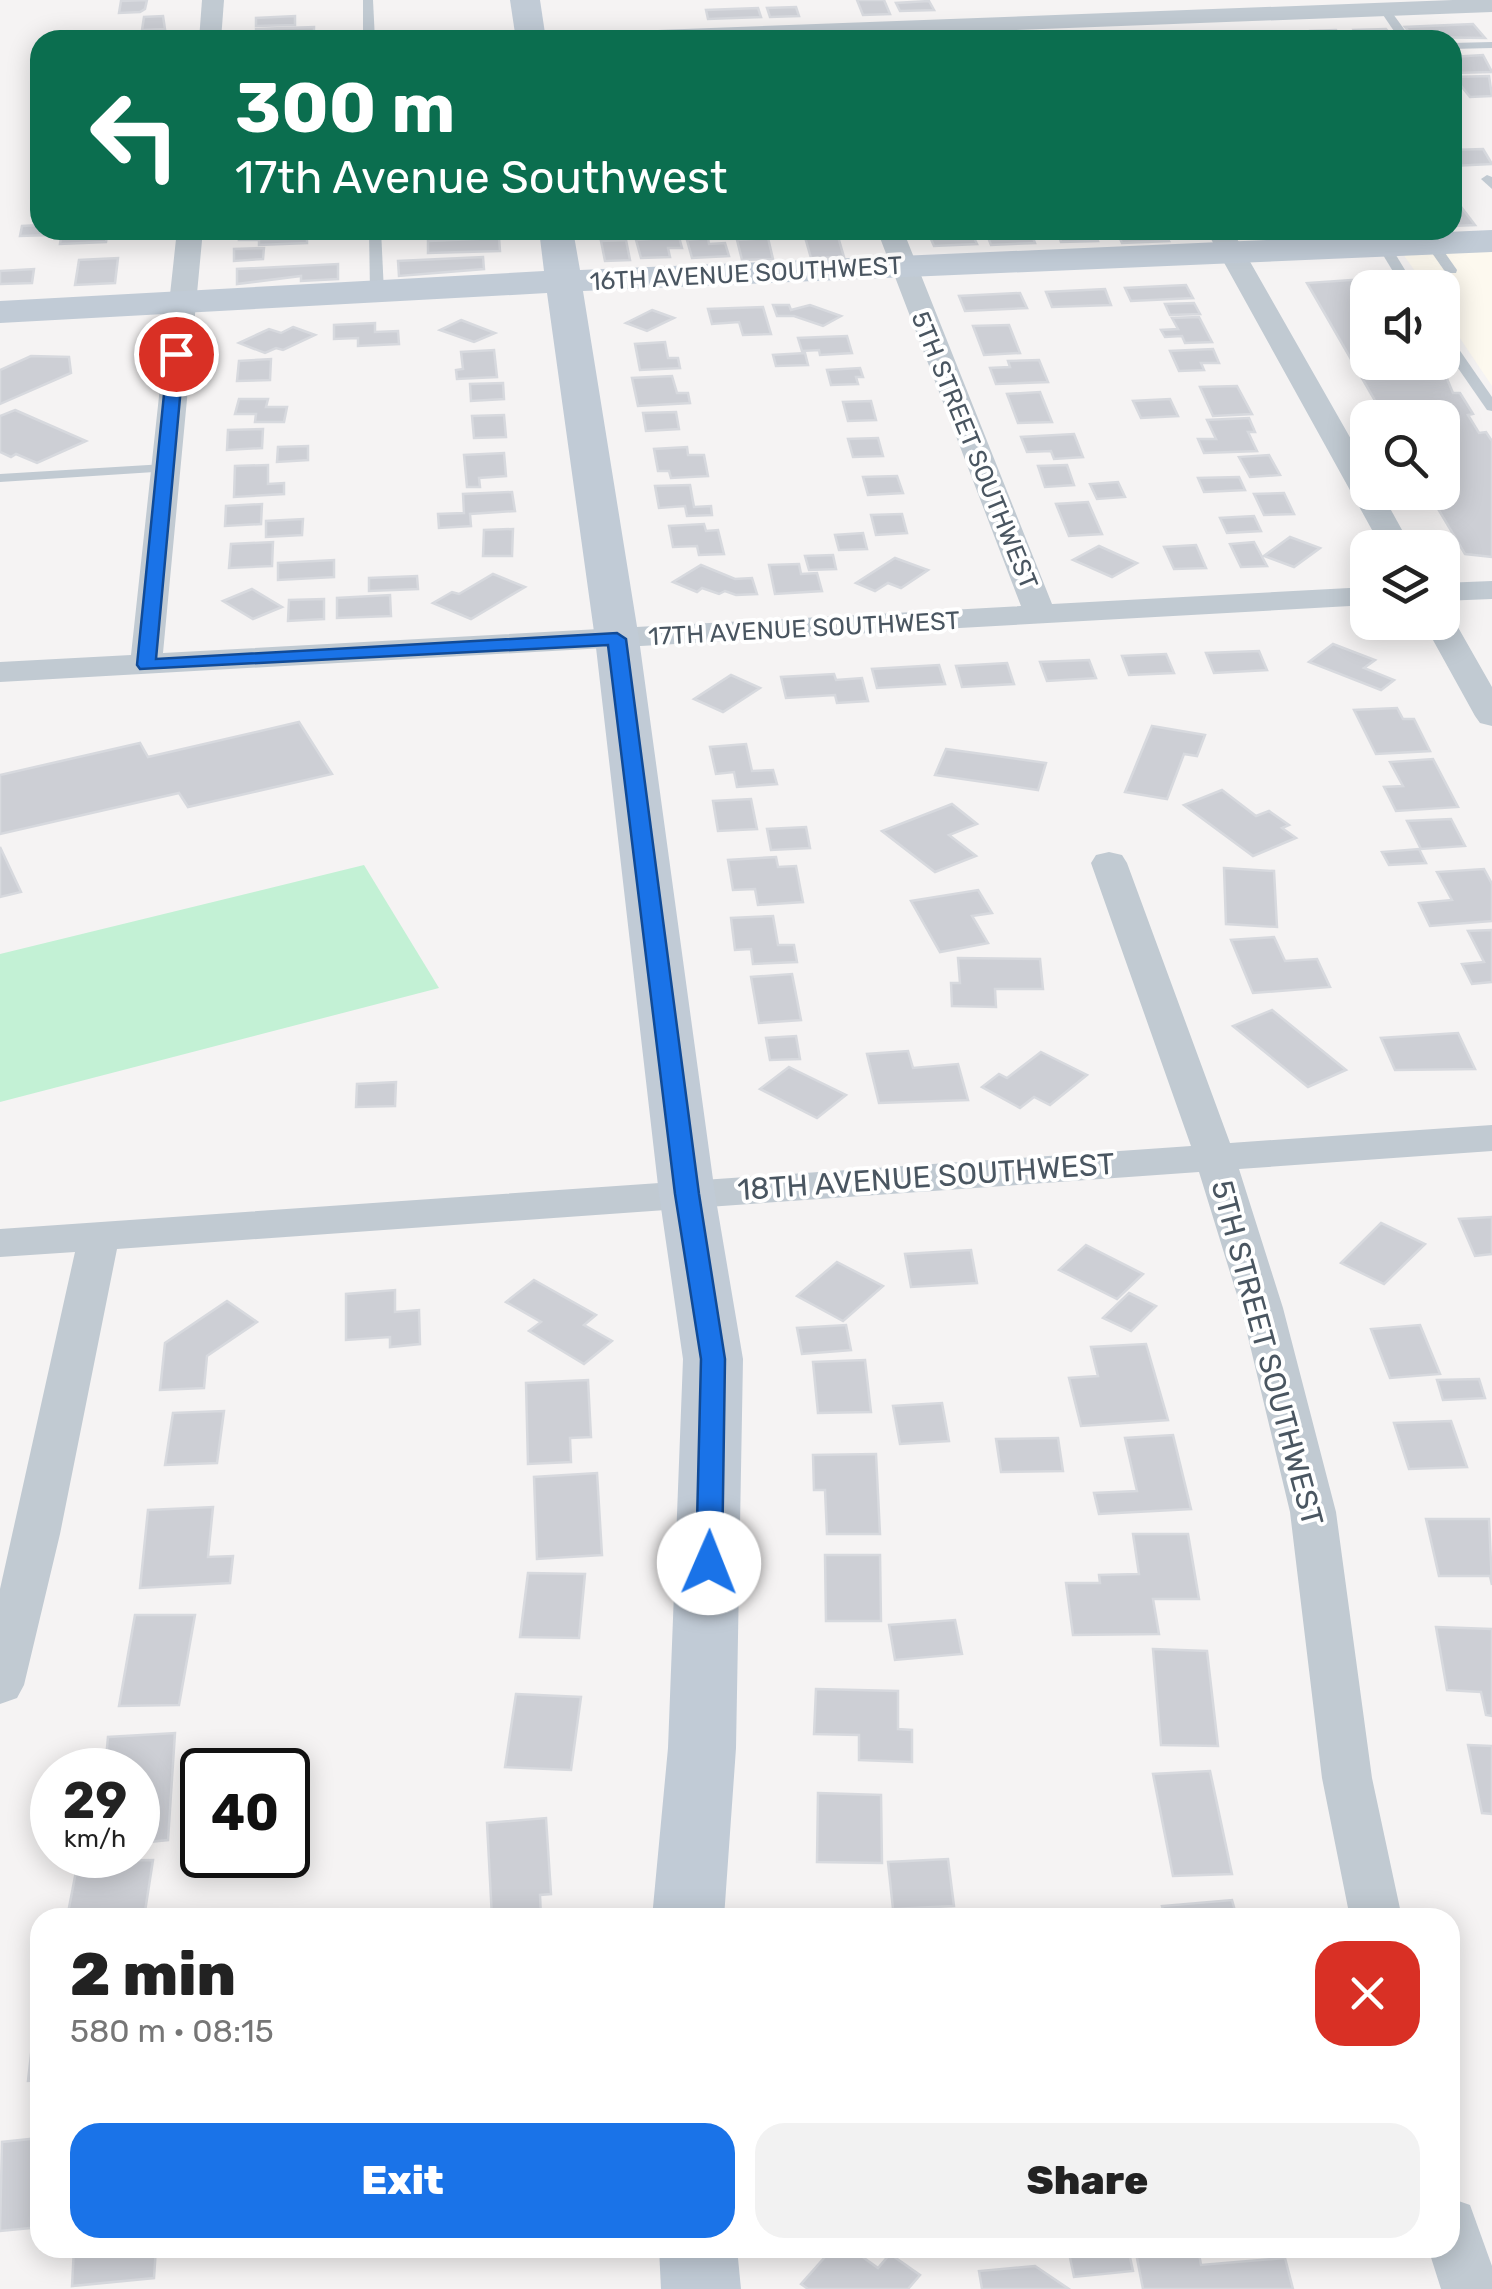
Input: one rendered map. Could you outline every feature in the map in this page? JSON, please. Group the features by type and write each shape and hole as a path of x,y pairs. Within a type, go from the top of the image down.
{"street":[{"path":"211,30 213,0"},
{"path":"526,0 530,30"},
{"path":"913,30 1444,3 1492,6"},
{"path":"146,665 189,240"},
{"name":"5TH STREET SOUTHWEST","path":"893,240 1040,614"},
{"path":"1225,240 1387,530"},
{"name":"16TH AVENUE SOUTHWEST","path":"0,312 377,292 559,256 902,266 1225,240 1383,246 1441,257 1492,241"},
{"path":"559,256 617,639 687,1194 713,1359 702,1748 689,1908"},
{"path":"1460,591 1492,590"},
{"name":"17TH AVENUE SOUTHWEST","path":"0,672 1350,597"},
{"path":"1449,640 1492,716"},
{"name":"5TH STREET SOUTHWEST","path":"1109,863 1215,1156 1262,1308 1312,1512 1346,1778 1374,1908"},
{"name":"18TH AVENUE SOUTHWEST","path":"0,1243 1492,1138"},
{"path":"0,1685 37,1534 99,1236"},
{"path":"1460,2256 1470,2289"},
{"path":"699,2258 701,2289"}],"lane":[{"path":"368,0 369,30"},
{"path":"1395,6 1403,30"},
{"path":"1462,46 1492,45"},
{"path":"375,240 377,292"},
{"path":"1383,246 1398,270"},
{"path":"1460,361 1492,408"},
{"path":"0,478 165,468"}],"shaded area":[{"path":"1492,250 1492,386 1460,338 1460,270 1414,270 1403,254"}],"green space":[{"path":"364,865 439,988 0,1102 0,954"}],"building":[{"path":"147,0 140,12 119,13 121,1"},
{"path":"857,0 884,0 890,14 863,15"},
{"path":"929,1 934,10 900,11 896,3"},
{"path":"796,7 799,16 770,17 767,8"},
{"path":"758,8 761,17 708,19 706,10"},
{"path":"163,16 165,29 142,30 144,17"},
{"path":"295,16 295,25 256,26 256,18"},
{"path":"1473,24 1485,38 1462,38 1462,30 1405,27"},
{"path":"314,27 314,30 256,29"},
{"path":"1483,55 1492,72 1462,73 1462,56"},
{"path":"1489,76 1492,96 1470,97 1462,87 1462,77"},
{"path":"1483,149 1492,164 1462,166 1462,150"},
{"path":"1462,208 1475,225 1462,226"},
{"path":"22,226 30,226 30,236 20,236"},
{"path":"61,240 106,240 106,242 60,244"},
{"path":"259,240 307,240 307,243 259,245"},
{"path":"499,240 500,251 428,253 428,241"},
{"path":"626,240 630,260 605,261 601,241"},
{"path":"636,240 680,240 682,248 668,248 670,257 641,258"},
{"path":"687,240 725,243 729,256 692,258"},
{"path":"737,240 768,240 773,259 742,260"},
{"path":"806,240 839,240 844,257 811,258"},
{"path":"931,240 975,240 977,244 934,246"},
{"path":"989,240 1035,243 991,245"},
{"path":"1121,240 1169,241 1122,243"},
{"path":"264,248 263,259 234,261 234,249"},
{"path":"483,257 484,269 399,276 398,261"},
{"path":"118,258 115,283 75,285 79,260"},
{"path":"338,264 338,279 301,281 301,276 237,284 237,269"},
{"path":"34,269 32,283 0,284 0,271"},
{"path":"1350,280 1350,357 1307,283"},
{"path":"1186,285 1193,298 1131,301 1125,288"},
{"path":"1105,289 1111,305 1052,307 1046,292"},
{"path":"1020,293 1027,308 965,311 959,296"},
{"path":"1194,303 1200,314 1170,315 1165,304"},
{"path":"773,305 789,305 791,310 810,305 841,316 823,326 794,316 777,316"},
{"path":"763,307 771,334 743,335 739,322 712,324 708,309"},
{"path":"652,310 674,318 647,331 626,323"},
{"path":"1199,317 1212,342 1185,343 1182,336 1165,337 1161,330 1178,329 1172,318"},
{"path":"461,320 495,333 474,342 440,330"},
{"path":"375,323 375,332 398,331 399,344 358,346 358,338 334,339 334,325"},
{"path":"1009,325 1020,353 984,355 973,326"},
{"path":"293,327 315,335 283,350 276,348 265,353 239,343 269,329 281,333"},
{"path":"847,336 852,353 820,355 819,350 802,351 798,338"},
{"path":"665,342 668,358 678,358 680,368 640,370 635,344"},
{"path":"1213,349 1219,363 1201,363 1204,370 1179,371 1170,351"},
{"path":"494,350 497,377 457,379 456,370 463,369 461,352"},
{"path":"805,353 808,365 776,366 773,355"},
{"path":"31,356 69,357 71,373 0,404 0,370"},
{"path":"271,359 270,380 237,381 239,361"},
{"path":"1039,360 1048,382 996,384 990,368 1010,367 1008,361"},
{"path":"860,368 863,377 856,377 858,384 831,385 827,370"},
{"path":"672,376 677,393 688,393 690,403 638,406 632,378"},
{"path":"1363,380 1448,380 1453,393 1460,393 1479,433 1486,432 1492,441 1492,557 1465,554 1460,546 1460,530 1451,530 1439,510 1460,510 1460,400 1375,400"},
{"path":"503,383 504,399 471,401 470,384"},
{"path":"1237,386 1252,414 1213,416 1200,387"},
{"path":"1040,392 1052,422 1018,423 1007,394"},
{"path":"239,399 268,399 266,407 287,407 284,422 255,422 256,414 235,414"},
{"path":"1170,399 1178,416 1141,418 1133,401"},
{"path":"871,401 876,420 848,421 843,402"},
{"path":"15,410 86,441 37,463 16,454 11,457 0,452 0,416"},
{"path":"676,412 679,429 646,431 643,413"},
{"path":"504,415 506,437 474,438 472,416"},
{"path":"1249,418 1255,432 1248,432 1257,451 1204,453 1198,439 1216,439 1207,420"},
{"path":"263,429 262,448 227,450 228,430"},
{"path":"1074,434 1083,457 1054,459 1051,451 1027,452 1021,437"},
{"path":"878,438 883,456 853,457 848,439"},
{"path":"308,446 308,460 277,462 278,447"},
{"path":"687,447 688,455 704,455 708,476 671,478 669,471 658,471 654,449"},
{"path":"504,453 506,476 479,478 480,487 467,487 464,455"},
{"path":"1269,455 1280,475 1250,477 1239,457"},
{"path":"268,465 268,484 284,483 284,494 234,497 235,466"},
{"path":"1067,465 1074,485 1045,487 1038,466"},
{"path":"897,476 903,493 868,495 863,477"},
{"path":"1239,477 1245,490 1204,492 1198,478"},
{"path":"1118,482 1125,497 1097,499 1090,484"},
{"path":"690,485 694,507 711,506 712,515 687,516 685,506 659,508 655,486"},
{"path":"512,492 515,511 470,514 471,526 439,528 438,514 464,513 463,494"},
{"path":"1284,493 1294,514 1264,515 1254,494"},
{"path":"1088,502 1102,534 1069,536 1056,504"},
{"path":"262,504 261,524 225,526 226,506"},
{"path":"902,514 907,533 876,535 871,515"},
{"path":"1254,516 1261,531 1227,533 1220,518"},
{"path":"303,519 302,535 266,537 266,521"},
{"path":"704,524 706,531 718,530 724,554 699,555 697,546 673,547 669,526"},
{"path":"513,529 512,556 483,556 484,530"},
{"path":"863,533 867,549 839,550 835,535"},
{"path":"1290,537 1320,548 1294,567 1264,556"},
{"path":"273,542 272,566 229,568 231,544"},
{"path":"1254,542 1267,566 1241,567 1230,544"},
{"path":"1196,545 1206,568 1174,569 1164,547"},
{"path":"1099,546 1137,563 1112,577 1073,560"},
{"path":"833,555 836,569 809,570 805,556"},
{"path":"895,558 928,570 901,588 888,583 875,591 856,583"},
{"path":"334,560 334,577 278,580 278,563"},
{"path":"799,564 801,574 817,573 822,591 775,594 769,565"},
{"path":"701,565 735,579 752,578 757,594 719,594 702,588 697,592 673,582"},
{"path":"493,574 525,587 471,619 433,603 452,592 459,594"},
{"path":"417,576 418,589 369,591 369,578"},
{"path":"252,589 282,607 253,619 223,601"},
{"path":"390,595 391,616 337,618 337,598"},
{"path":"324,599 324,619 288,621 289,600"},
{"path":"1333,644 1375,660 1364,668 1394,680 1381,690 1309,662"},
{"path":"1259,651 1267,670 1214,673 1206,653"},
{"path":"1166,654 1174,673 1129,675 1122,656"},
{"path":"1089,660 1096,678 1047,681 1040,662"},
{"path":"1007,663 1014,684 962,687 956,666"},
{"path":"939,665 945,684 877,688 872,669"},
{"path":"834,674 836,680 862,678 868,701 837,703 835,695 786,698 781,677"},
{"path":"731,675 760,688 723,712 694,699"},
{"path":"1397,708 1403,719 1414,719 1430,751 1376,754 1354,710"},
{"path":"299,722 332,774 188,807 179,793 0,834 0,775 140,743 148,757"},
{"path":"1152,726 1205,735 1197,756 1184,754 1167,799 1125,792"},
{"path":"746,744 752,771 773,770 777,784 737,787 734,772 716,774 710,747"},
{"path":"946,749 1046,763 1038,790 935,775"},
{"path":"1433,759 1458,807 1396,811 1384,787 1403,786 1390,762"},
{"path":"1222,790 1256,816 1269,811 1289,825 1282,828 1296,838 1253,856 1184,805"},
{"path":"751,799 757,829 718,831 713,801"},
{"path":"952,804 977,824 949,835 976,856 935,872 882,831"},
{"path":"1451,819 1465,846 1421,849 1407,821"},
{"path":"806,827 810,848 771,850 767,829"},
{"path":"0,847 21,892 0,897"},
{"path":"1419,849 1426,863 1389,865 1382,852"},
{"path":"776,857 778,867 796,866 803,902 758,905 755,889 733,890 728,860"},
{"path":"1224,868 1274,871 1277,927 1226,924"},
{"path":"1484,869 1492,884 1492,921 1430,926 1419,903 1452,900 1437,872"},
{"path":"978,890 992,913 972,916 988,943 940,952 911,901"},
{"path":"773,916 778,945 794,945 797,962 753,964 751,949 735,950 731,918"},
{"path":"1492,930 1492,982 1472,984 1462,964 1484,962 1468,931"},
{"path":"1274,937 1285,961 1317,959 1330,987 1253,993 1231,940"},
{"path":"958,958 1040,959 1043,989 995,989 996,1007 952,1006 951,983 960,983"},
{"path":"792,974 801,1020 759,1023 751,977"},
{"path":"1272,1010 1346,1070 1308,1087 1233,1026"},
{"path":"1458,1033 1475,1069 1395,1070 1381,1038"},
{"path":"796,1036 800,1059 770,1060 766,1038"},
{"path":"908,1051 913,1068 958,1064 968,1100 879,1103 867,1054"},
{"path":"1041,1052 1087,1075 1050,1105 1034,1097 1020,1108 982,1087 999,1074 1007,1078"},
{"path":"789,1067 846,1095 817,1118 760,1089"},
{"path":"396,1082 395,1106 356,1107 357,1084"},
{"path":"1492,1217 1492,1254 1475,1256 1459,1219"},
{"path":"1381,1223 1425,1244 1384,1284 1341,1263"},
{"path":"1086,1245 1143,1274 1117,1299 1059,1270"},
{"path":"971,1250 977,1283 911,1287 905,1254"},
{"path":"837,1262 883,1286 843,1321 797,1296"},
{"path":"534,1280 596,1315 584,1325 612,1341 584,1364 529,1331 541,1322 506,1302"},
{"path":"395,1290 395,1312 419,1310 420,1344 390,1347 390,1337 346,1340 346,1294"},
{"path":"1129,1293 1156,1306 1131,1331 1103,1318"},
{"path":"227,1301 257,1322 207,1356 204,1388 160,1390 165,1343"},
{"path":"846,1325 851,1350 802,1354 797,1328"},
{"path":"1420,1325 1440,1374 1390,1378 1371,1329"},
{"path":"1146,1344 1168,1420 1081,1426 1069,1378 1098,1376 1091,1347"},
{"path":"865,1360 871,1412 818,1413 813,1362"},
{"path":"1479,1379 1485,1398 1443,1400 1437,1380"},
{"path":"588,1380 591,1437 570,1438 571,1462 528,1464 526,1383"},
{"path":"942,1403 949,1441 900,1444 893,1406"},
{"path":"224,1411 217,1463 165,1465 173,1413"},
{"path":"1451,1421 1467,1467 1409,1469 1394,1423"},
{"path":"1173,1435 1191,1509 1099,1514 1094,1493 1137,1491 1125,1438"},
{"path":"1058,1438 1063,1471 1001,1472 996,1439"},
{"path":"876,1454 880,1534 827,1534 825,1490 814,1490 813,1455"},
{"path":"597,1473 602,1555 537,1559 534,1477"},
{"path":"213,1507 208,1557 233,1556 230,1583 140,1588 148,1510"},
{"path":"1426,1519 1489,1519 1492,1585 1490,1576 1439,1576"},
{"path":"1133,1534 1188,1534 1199,1599 1153,1599 1159,1634 1073,1635 1066,1583 1100,1583 1099,1575 1139,1574"},
{"path":"825,1555 880,1555 881,1621 826,1621"},
{"path":"528,1573 585,1574 579,1638 520,1637"},
{"path":"135,1615 195,1615 179,1705 119,1706"},
{"path":"955,1620 962,1654 895,1660 889,1625"},
{"path":"1436,1627 1492,1629 1492,1716 1486,1715 1481,1692 1447,1690"},
{"path":"1153,1649 1207,1651 1218,1746 1161,1745"},
{"path":"816,1689 898,1691 898,1729 912,1730 912,1762 859,1760 859,1735 814,1734"},
{"path":"516,1694 581,1697 571,1770 505,1767"},
{"path":"175,1733 168,1840 160,1841 160,1748 107,1748 108,1737"},
{"path":"1468,1745 1492,1746 1492,1814 1482,1813"},
{"path":"1210,1771 1232,1874 1173,1876 1153,1774"},
{"path":"818,1793 881,1795 882,1863 817,1862"},
{"path":"546,1818 551,1894 540,1895 541,1908 491,1908 487,1823"},
{"path":"948,1859 954,1906 893,1908 888,1862"},
{"path":"75,1878 150,1878 146,1908 69,1908"},
{"path":"1232,1900 1234,1908 1162,1908"},
{"path":"30,2139 30,2228 0,2231 2,2142"},
{"path":"73,2258 155,2258 154,2278 72,2286"},
{"path":"824,2258 864,2258 878,2268 887,2258 896,2258 920,2275 908,2289 808,2289 801,2284"},
{"path":"1070,2258 1130,2258 1133,2271 1074,2277"},
{"path":"1137,2258 1200,2258 1201,2265 1285,2258 1293,2289 1143,2289"},
{"path":"1035,2266 1069,2289 982,2289 979,2271"}],"route":[{"path":"176,354 146,665 617,639 687,1194 713,1359 709,1563"}]}
